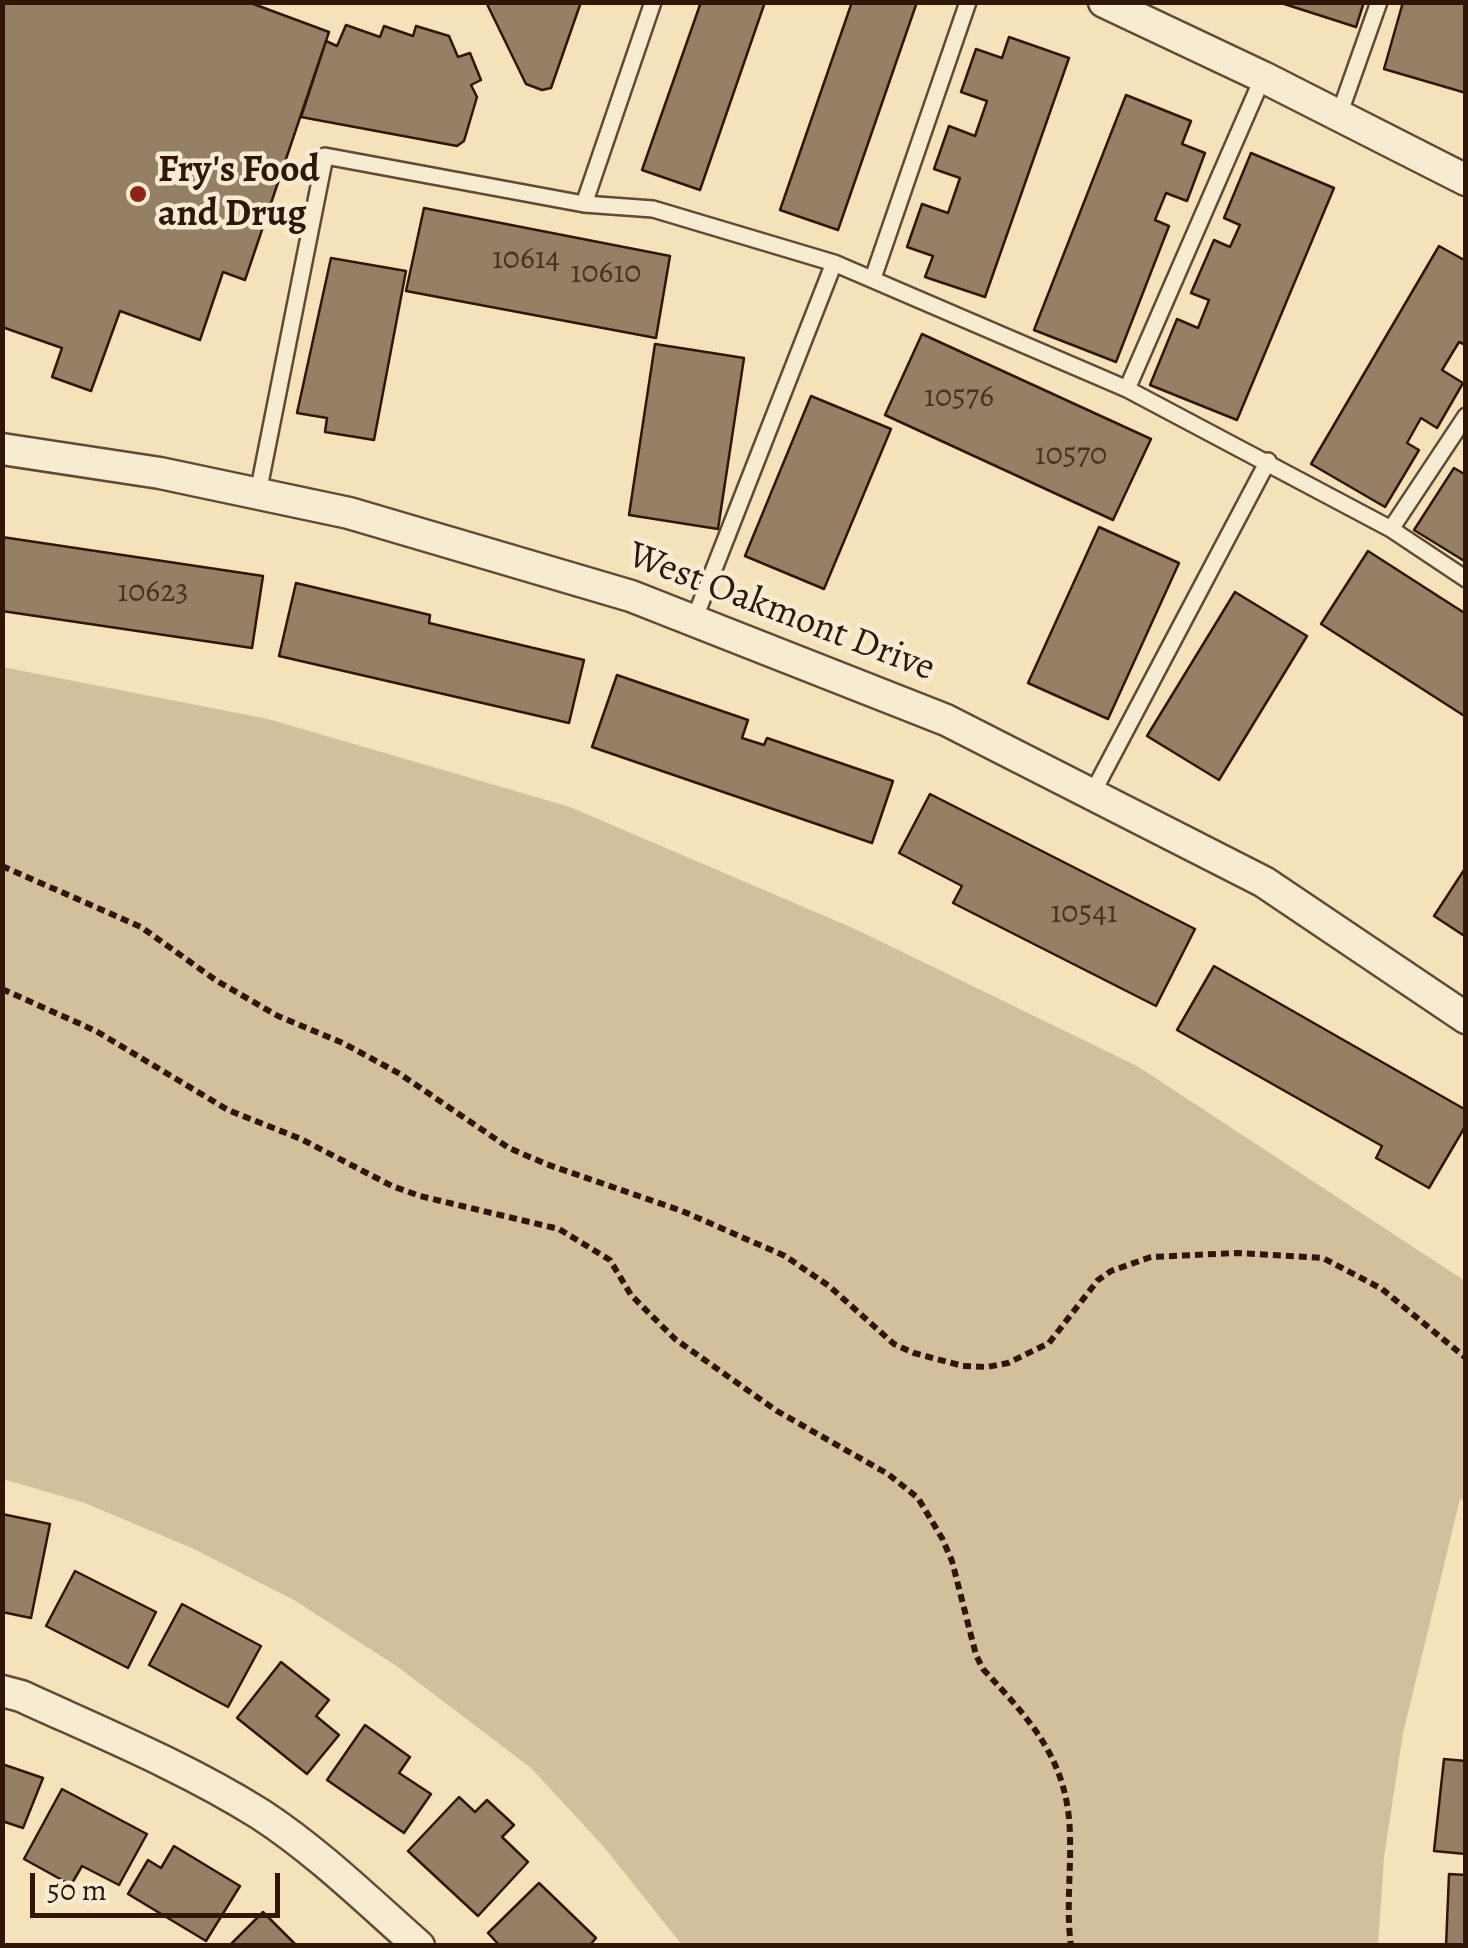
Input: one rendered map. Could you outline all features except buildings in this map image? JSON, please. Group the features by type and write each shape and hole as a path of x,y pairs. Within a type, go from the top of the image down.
{"street":[{"path":"1104,2 1264,77 1466,180"},
{"name":"West Oakmont Drive","path":"2,449 160,473 349,513 631,596 694,620 946,720 1264,882 1466,1018"},
{"path":"2,1691 22,1696 162,1760 262,1815 352,1886 419,1946"}],"lane":[{"path":"584,204 653,2"},
{"path":"873,278 968,2"},
{"path":"1339,115 1379,2"},
{"path":"1127,388 1264,77"},
{"path":"258,494 326,156 584,204 653,209 834,263 1127,388 1392,529 1466,580"},
{"path":"694,620 834,263"},
{"path":"1392,529 1466,416"},
{"path":"1092,794 1268,462"}],"path":[{"path":"2,866 141,927 217,981 278,1016 342,1043 400,1074 509,1148 682,1211 785,1256 829,1286 885,1338 914,1353 962,1366 1008,1363 1048,1343 1098,1280 1112,1271 1151,1257 1236,1253 1323,1258 1382,1288 1466,1358"},
{"path":"2,989 109,1038 228,1110 300,1140 392,1186 559,1229 578,1238 610,1260 631,1295 675,1339 807,1430 904,1485 918,1498 942,1538 976,1655 1046,1742 1062,1780 1070,1833 1072,1946"}],"shaded area":[{"path":"2,667 268,719 570,807 855,929 1137,1066 1465,1281 1465,1500 1460,1499 1403,1733 1384,1857 1378,1945 682,1945 604,1847 531,1768 398,1667 294,1600 194,1549 85,1503 3,1479"}],"place":[{"name":"Fry's Food and Drug","path":"138,194"}]}
